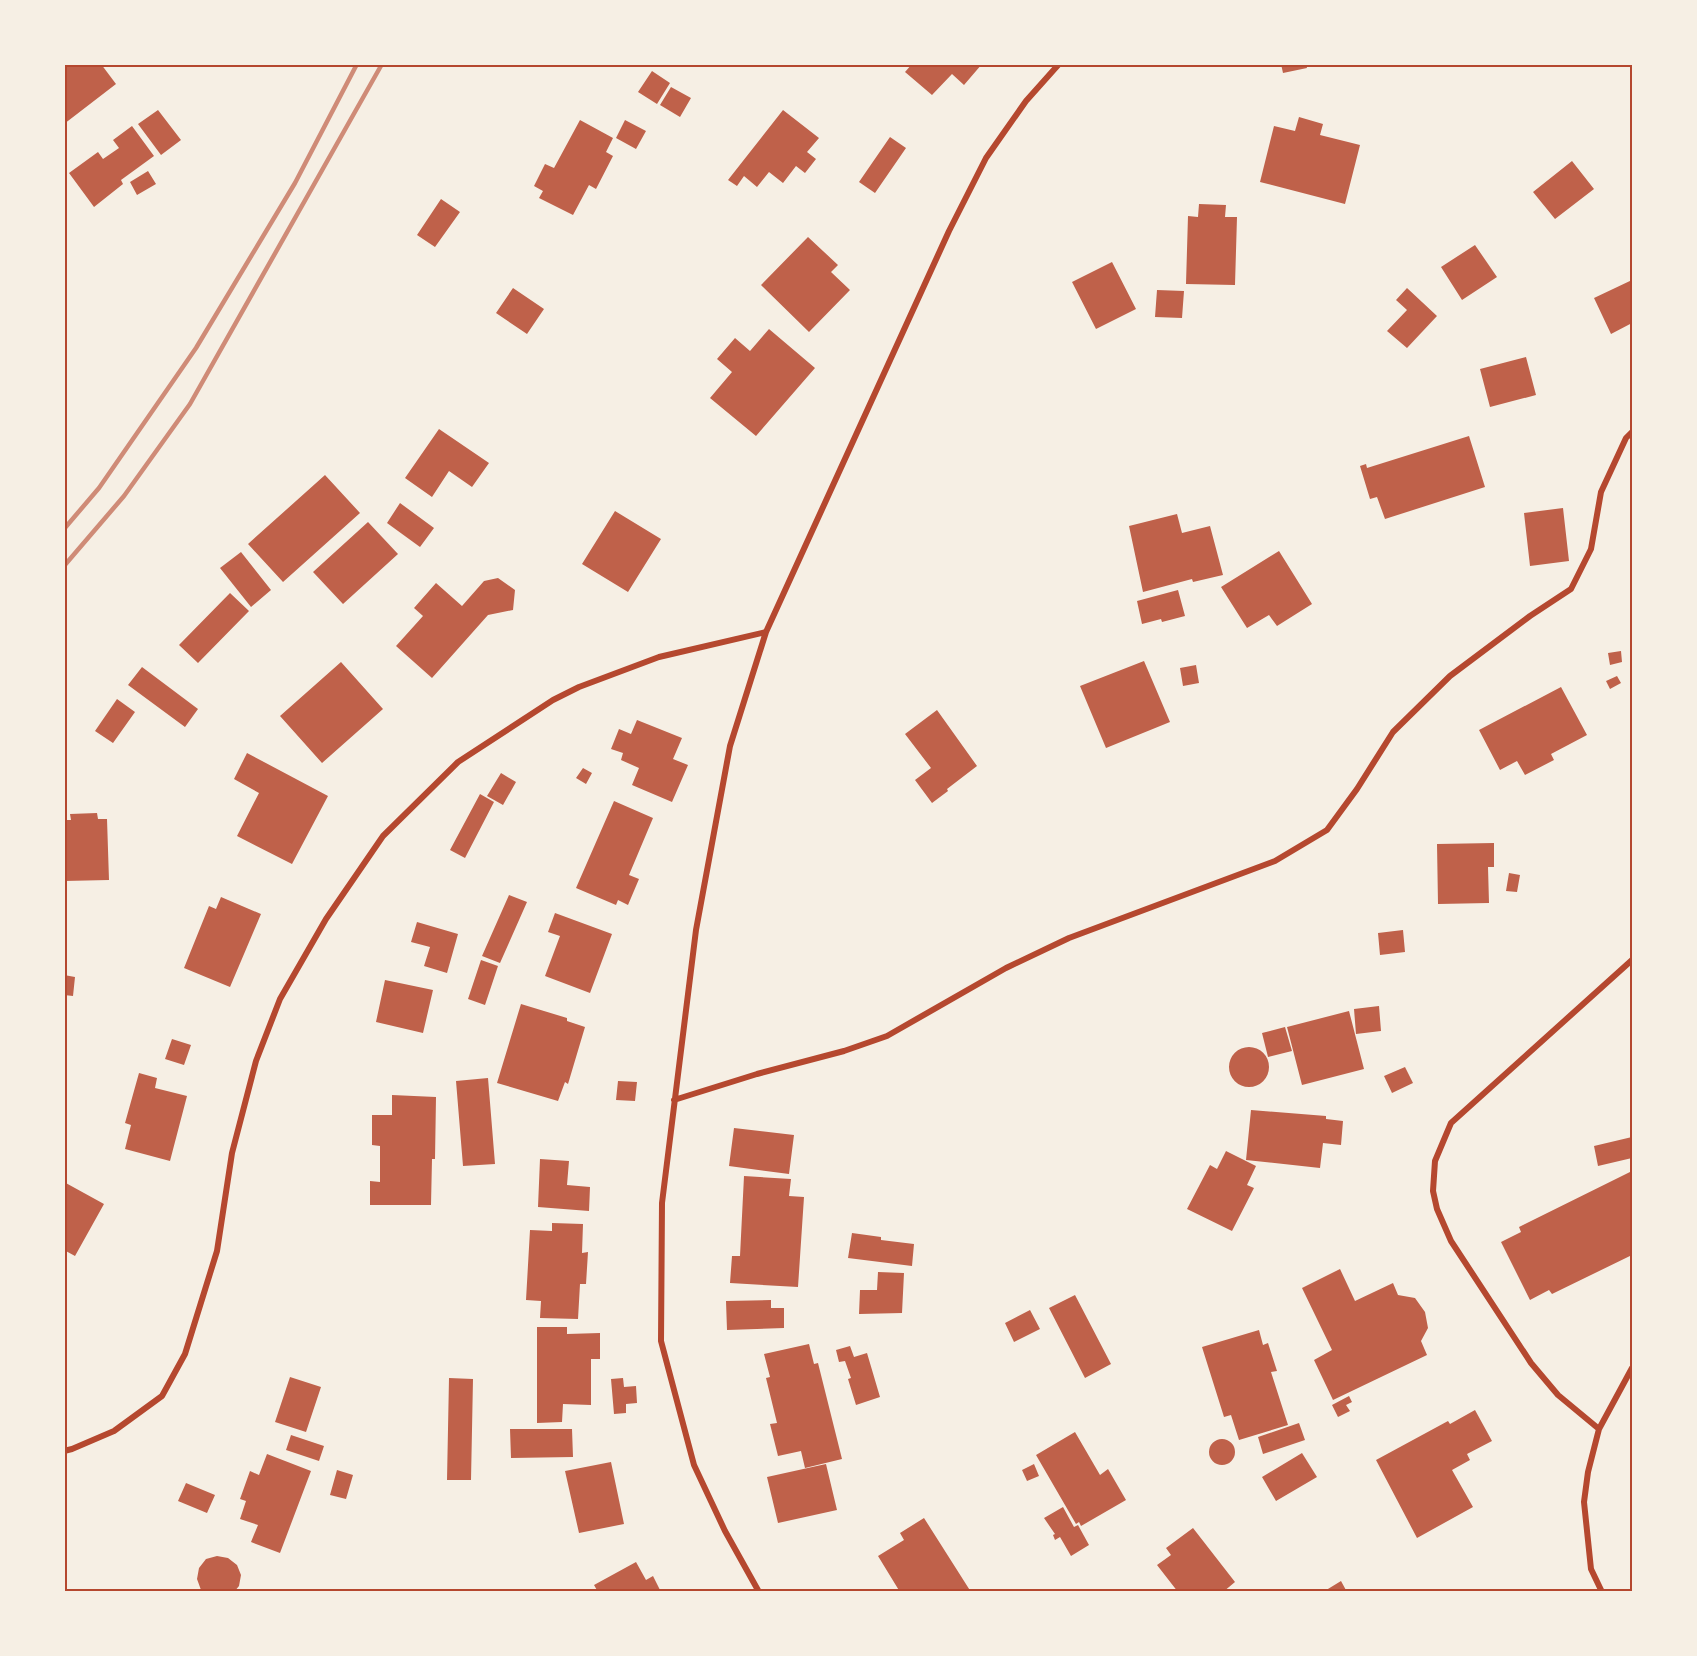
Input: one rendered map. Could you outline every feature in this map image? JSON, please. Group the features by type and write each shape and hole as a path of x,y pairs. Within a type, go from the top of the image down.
{"street":[{"path":"759,1592 725,1532 694,1465 661,1341 662,1203 696,930 730,746 766,632 949,231 986,158 1026,101 1059,64"},
{"path":"674,1100 757,1074 844,1051 887,1036 1006,968 1069,938 1275,861 1327,830 1357,789 1393,732 1450,676 1570,589 1591,549 1601,492 1626,438 1632,432"},
{"path":"64,1451 114,1431 162,1396 185,1354 217,1251 232,1154 256,1061 280,999 326,919 383,836 458,762 553,700 579,687 659,657 766,632"},
{"path":"1599,1429 1558,1395 1532,1363 1451,1241 1437,1209 1433,1191 1435,1161 1451,1123 1632,960"},
{"path":"1602,1592 1591,1569 1584,1502 1588,1472 1599,1429 1632,1368"}],"building":[{"path":"64,64 101,64 116,84 64,124"},
{"path":"912,64 982,64 964,85 952,74 932,95 905,72"},
{"path":"1281,64 1306,64 1307,68 1283,73"},
{"path":"652,71 670,83 657,104 638,92"},
{"path":"671,87 691,98 680,117 660,105"},
{"path":"158,110 181,140 161,155 138,124"},
{"path":"783,110 819,138 807,152 816,159 805,173 796,166 783,183 769,172 757,187 744,176 737,186 728,180"},
{"path":"1299,117 1323,124 1320,135 1360,145 1345,204 1260,182 1274,126 1295,131"},
{"path":"580,120 613,138 606,152 613,156 596,189 589,185 573,215 539,198 543,191 534,186 545,164 554,168"},
{"path":"625,120 646,131 636,149 616,138"},
{"path":"132,126 154,156 121,180 123,184 94,207 69,173 98,152 103,159 119,148 113,140"},
{"path":"890,137 906,148 875,193 859,182"},
{"path":"1572,161 1594,189 1555,219 1533,192"},
{"path":"148,171 156,184 137,195 130,182"},
{"path":"441,199 460,212 435,247 417,235"},
{"path":"1199,204 1226,205 1225,217 1237,217 1235,285 1186,284 1188,216 1198,217"},
{"path":"808,237 838,265 831,272 850,290 809,332 761,285"},
{"path":"1475,245 1497,277 1462,300 1441,267"},
{"path":"1112,262 1136,309 1096,329 1072,282"},
{"path":"1632,280 1632,323 1611,334 1594,298"},
{"path":"513,288 544,309 527,334 496,313"},
{"path":"1407,288 1437,316 1407,348 1387,331 1407,310 1396,300"},
{"path":"1157,290 1184,291 1182,318 1155,317"},
{"path":"769,329 815,368 756,436 710,398 732,372 717,359 735,338 750,351"},
{"path":"1526,357 1536,395 1490,407 1480,369"},
{"path":"439,429 489,463 472,487 449,471 432,497 405,478"},
{"path":"1469,436 1485,487 1385,519 1377,497 1370,499 1360,466 1366,464 1367,468"},
{"path":"325,475 360,513 283,582 248,544"},
{"path":"400,503 434,528 420,547 387,523"},
{"path":"1563,508 1569,561 1530,566 1524,513"},
{"path":"615,511 661,539 628,592 582,564"},
{"path":"1177,514 1182,533 1210,526 1223,575 1193,582 1192,579 1143,592 1129,526"},
{"path":"368,522 398,554 343,604 313,572"},
{"path":"1279,551 1312,604 1277,626 1269,615 1247,628 1221,587"},
{"path":"241,552 271,590 251,607 220,568"},
{"path":"498,578 515,590 513,610 488,615 432,678 396,646 423,616 414,608 436,583 462,606 484,581"},
{"path":"1178,590 1185,616 1142,624 1137,601"},
{"path":"230,593 249,611 198,663 179,645"},
{"path":"1621,651 1622,662 1610,665 1608,653"},
{"path":"1144,661 1170,722 1106,748 1080,686"},
{"path":"341,662 383,709 322,763 280,716"},
{"path":"1196,665 1199,683 1183,686 1180,668"},
{"path":"142,667 198,709 185,727 128,685"},
{"path":"1617,676 1621,683 1610,689 1606,681"},
{"path":"1561,687 1587,735 1551,754 1554,760 1525,775 1517,761 1500,770 1479,730"},
{"path":"117,699 135,712 113,743 95,731"},
{"path":"937,710 977,766 932,803 915,780 931,768 905,734"},
{"path":"637,720 682,738 673,759 688,765 672,802 632,785 639,768 621,760 623,753 611,749 619,729 631,734"},
{"path":"247,753 328,796 292,864 237,836 259,793 234,779"},
{"path":"583,768 592,773 586,784 576,778"},
{"path":"501,773 516,782 503,805 487,796"},
{"path":"480,794 494,802 465,858 450,850"},
{"path":"614,801 653,818 629,875 639,879 628,905 618,900 616,905 576,888"},
{"path":"97,813 98,819 107,819 109,880 64,881 64,820 71,820 70,814"},
{"path":"1494,843 1494,867 1488,867 1489,903 1438,904 1437,844"},
{"path":"1509,873 1520,875 1517,892 1506,891"},
{"path":"509,895 527,902 500,963 482,956"},
{"path":"221,897 261,914 230,987 184,968 209,906 216,909"},
{"path":"555,913 612,934 590,993 545,976 560,936 548,932"},
{"path":"417,922 458,934 447,973 424,966 430,947 411,942"},
{"path":"1403,930 1405,952 1380,955 1378,933"},
{"path":"481,960 498,966 485,1005 468,999"},
{"path":"64,975 75,977 73,996 64,995"},
{"path":"385,980 433,990 423,1033 376,1022"},
{"path":"521,1004 567,1018 567,1021 585,1027 568,1084 565,1082 558,1101 497,1083"},
{"path":"1379,1006 1381,1031 1356,1034 1354,1009"},
{"path":"1349,1011 1364,1069 1302,1085 1287,1027"},
{"path":"1285,1027 1292,1051 1268,1057 1262,1033"},
{"path":"172,1039 191,1045 184,1065 165,1059"},
{"path":"1249,1047 1257,1048 1263,1053 1268,1059 1268,1075 1263,1081 1257,1086 1249,1087 1241,1086 1235,1081 1230,1075 1229,1067 1230,1059 1235,1053 1241,1048"},
{"path":"1405,1067 1413,1083 1392,1093 1384,1076"},
{"path":"139,1073 157,1078 155,1088 187,1096 170,1161 125,1149 131,1125 125,1123"},
{"path":"488,1078 495,1164 463,1166 456,1081"},
{"path":"618,1081 637,1082 635,1101 616,1100"},
{"path":"392,1095 436,1097 435,1159 432,1159 431,1205 370,1205 370,1181 380,1182 380,1146 372,1145 372,1115 392,1115"},
{"path":"1251,1110 1326,1116 1326,1119 1343,1121 1341,1145 1323,1143 1320,1168 1246,1160"},
{"path":"734,1128 794,1135 789,1174 729,1166"},
{"path":"1632,1137 1632,1158 1598,1166 1594,1146"},
{"path":"1226,1151 1256,1166 1247,1185 1254,1188 1232,1231 1187,1209 1210,1165 1217,1169"},
{"path":"540,1159 569,1161 567,1185 590,1187 589,1211 538,1207"},
{"path":"1632,1171 1632,1255 1552,1294 1549,1290 1530,1300 1501,1242 1521,1232 1519,1227"},
{"path":"744,1176 791,1179 789,1196 804,1197 798,1287 730,1283 732,1256 740,1256"},
{"path":"64,1182 104,1204 75,1256 64,1250"},
{"path":"552,1223 583,1224 582,1253 588,1252 586,1284 580,1284 578,1319 540,1318 541,1301 526,1300 530,1230 552,1231"},
{"path":"852,1233 881,1237 881,1240 914,1244 912,1266 848,1258"},
{"path":"1340,1269 1355,1301 1393,1283 1398,1295 1415,1298 1425,1312 1428,1328 1421,1341 1427,1355 1333,1400 1314,1360 1332,1350 1302,1288"},
{"path":"878,1272 904,1273 902,1313 859,1314 860,1290 877,1290"},
{"path":"1075,1295 1111,1364 1085,1378 1049,1308"},
{"path":"771,1300 771,1308 784,1308 784,1328 727,1330 726,1301"},
{"path":"1030,1310 1040,1329 1014,1342 1005,1323"},
{"path":"537,1327 567,1327 567,1334 600,1333 600,1359 591,1359 591,1405 563,1404 562,1422 537,1423"},
{"path":"1259,1330 1263,1345 1268,1343 1277,1371 1271,1372 1288,1425 1239,1440 1231,1415 1224,1417 1202,1347"},
{"path":"809,1344 814,1364 818,1363 842,1459 805,1468 801,1451 778,1456 770,1424 777,1423 766,1378 770,1377 764,1354"},
{"path":"850,1346 854,1357 867,1353 880,1397 856,1405 845,1361 839,1362 836,1350"},
{"path":"290,1377 321,1387 306,1432 275,1422"},
{"path":"449,1378 473,1379 471,1480 447,1480"},
{"path":"623,1378 624,1387 636,1386 637,1403 626,1404 626,1413 614,1414 611,1379"},
{"path":"1349,1396 1352,1402 1346,1405 1350,1411 1338,1417 1332,1405"},
{"path":"1475,1410 1492,1441 1467,1454 1470,1460 1452,1470 1473,1507 1417,1538 1376,1460 1448,1421 1450,1424"},
{"path":"1299,1423 1305,1440 1263,1454 1258,1437"},
{"path":"510,1429 572,1429 573,1457 511,1458"},
{"path":"1075,1432 1100,1475 1108,1469 1126,1500 1081,1526 1079,1522 1076,1524 1036,1455"},
{"path":"291,1435 324,1446 319,1461 286,1450"},
{"path":"1222,1439 1231,1443 1235,1452 1231,1461 1222,1465 1213,1461 1209,1452 1213,1443"},
{"path":"1302,1453 1317,1477 1276,1501 1262,1477"},
{"path":"267,1454 311,1471 280,1553 251,1542 258,1525 240,1519 246,1501 240,1499 250,1471 259,1475"},
{"path":"611,1462 624,1524 579,1533 565,1471"},
{"path":"826,1464 837,1510 778,1523 767,1477"},
{"path":"1034,1464 1039,1476 1027,1481 1022,1470"},
{"path":"337,1470 353,1475 346,1499 330,1495"},
{"path":"186,1483 215,1495 207,1513 178,1501"},
{"path":"1063,1507 1074,1527 1078,1525 1089,1545 1071,1556 1060,1537 1055,1540 1053,1535 1055,1534 1044,1518"},
{"path":"924,1518 971,1592 900,1592 878,1556 904,1540 900,1533"},
{"path":"1193,1528 1235,1582 1223,1592 1178,1592 1157,1565 1171,1555 1166,1548"},
{"path":"217,1556 228,1558 237,1565 241,1575 239,1586 234,1592 203,1592 201,1590 197,1579 199,1568 206,1559"},
{"path":"636,1562 646,1580 653,1576 661,1592 598,1592 594,1585"},
{"path":"1341,1581 1347,1592 1323,1592"}],"railway":[{"path":"64,529 99,488 196,348 295,183 357,64"},
{"path":"64,566 124,496 190,404 382,64"}]}
